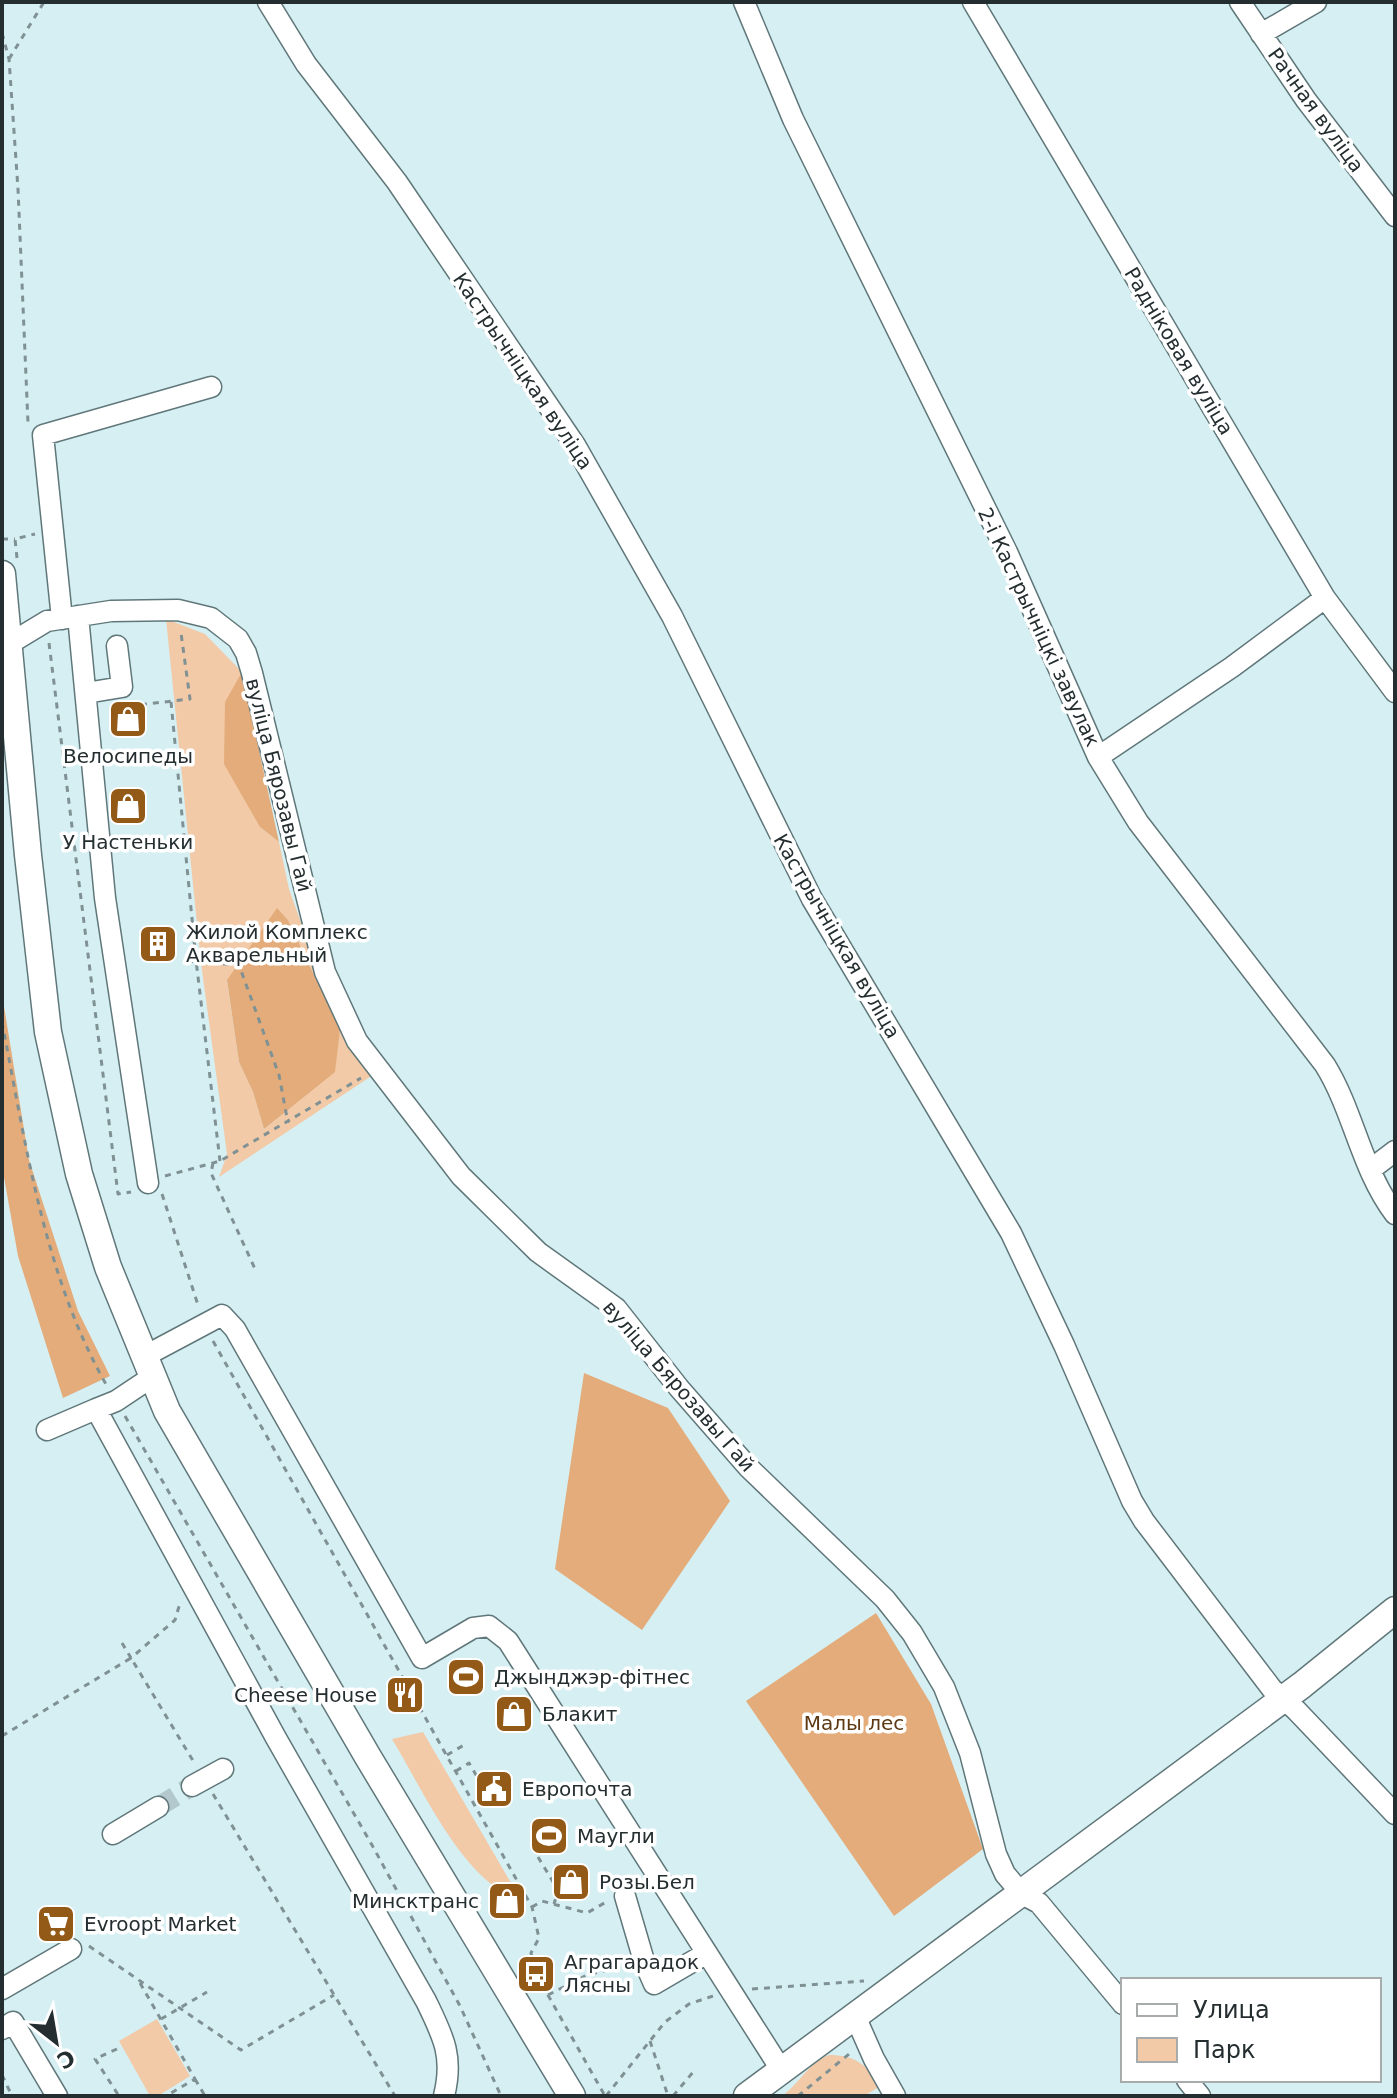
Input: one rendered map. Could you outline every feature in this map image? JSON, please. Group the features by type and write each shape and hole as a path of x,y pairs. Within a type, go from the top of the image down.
{"main road":[{"path":"10,572 6,646 48,1032 79,1174 108,1267 167,1411 368,1757 572,2096"},
{"path":"747,2096 1022,1894 1395,1610"}],"street":[{"name":"Кастрычніцкая вуліца","path":"268,2 306,64 397,182 575,445 672,616 812,899 1011,1233 1070,1357 1132,1501 1174,1563 1272,1689 1395,1814"},
{"name":"2-і Кастрычніцкі завулак","path":"744,2 793,119 1007,552 1098,757 1138,822 1325,1065 1340,1089 1355,1139 1395,1214"},
{"name":"Радніковая вуліца","path":"973,2 1325,598 1395,692"},
{"name":"Рачная вуліца","path":"1240,2 1306,100 1395,216"},
{"path":"1261,34 1316,2"},
{"path":"150,1185 105,898 86,693 62,619 43,435 211,387"},
{"path":"1098,757 1232,667 1325,598"},
{"name":"вуліца Бярозавы Гай","path":"6,646 62,619 111,611 178,610 211,618 238,639 252,673 325,972 357,1041 461,1176 538,1252 564,1274 598,1293 616,1308 679,1388 748,1467 885,1599 912,1633 944,1687 970,1753 996,1854 1005,1874 1022,1894 1039,1903 1121,2002"},
{"path":"86,693 122,687 117,646"},
{"path":"1370,1170 1395,1151"},
{"path":"47,1430 116,1401 148,1366 222,1315 235,1329 422,1658 473,1628 489,1626 508,1641 782,2071"},
{"path":"96,1409 446,2041 449,2076 444,2096"},
{"path":"198,1782 223,1769"},
{"path":"113,1834 158,1807"},
{"path":"616,1899 654,1984 707,1953"},
{"path":"2,1989 79,1947"},
{"path":"855,2016 895,2096"},
{"path":"2,2029 13,2022 57,2096"}],"path":[{"path":"9,59 44,2"},
{"path":"2,33 9,59 18,189 28,435"},
{"path":"2,539 45,531"},
{"path":"10,572 15,539"},
{"path":"62,619 118,1194 220,1161 377,1068"},
{"path":"86,714 104,708 190,699 180,621"},
{"path":"171,702 196,960 220,1161"},
{"path":"187,961 239,965 279,1075 288,1123"},
{"path":"2,1022 48,1242 80,1333 116,1401 372,1845 460,2006 501,2096"},
{"path":"213,1163 211,1173 255,1269"},
{"path":"150,1185 164,1199 204,1325 532,1907 539,1938 531,1953 536,1974 606,2096 665,2022 689,2004 731,1991 872,1981"},
{"path":"2,1736 131,1658 175,1620 188,1577"},
{"path":"122,1643 198,1782 395,2096"},
{"path":"447,1755 464,1745"},
{"path":"456,1771 469,1763 482,1785"},
{"path":"538,1857 558,1890 554,1904"},
{"path":"532,1907 542,1901 587,1913 616,1899"},
{"path":"79,1947 137,1979 241,2050 334,1995"},
{"path":"548,1995 587,1975 644,1961"},
{"path":"137,1979 205,2096"},
{"path":"161,2019 207,1992"},
{"path":"650,2041 671,2096 694,2071"},
{"path":"117,2049 95,2059 119,2096"},
{"path":"2,2075 12,2096"},
{"path":"166,2096 195,2079"}],"green space":[{"path":"166,619 205,634 242,672 260,827 279,842 289,889 324,987 373,1075 219,1177 227,1154 201,963","holes":["277,909 288,920 340,1030 334,1072 264,1129 253,1092 239,1062 227,981"]},
{"path":"242,672 279,842 260,827 224,764 225,702"},
{"path":"277,908 288,920 340,1030 335,1072 264,1129 253,1092 239,1062 227,980"},
{"path":"2,994 29,1160 78,1311 110,1376 63,1398 18,1256 2,1166"},
{"path":"584,1373 668,1408 730,1501 642,1630 555,1569"},
{"name":"Малы лес","path":"876,1613 931,1704 983,1849 894,1916 746,1701"},
{"path":"423,1732 514,1888 504,1893 470,1864 441,1824 392,1739"},
{"path":"157,2019 190,2076 158,2096 150,2096 119,2041"},
{"path":"829,2055 859,2062 879,2087 864,2096 782,2096 816,2063"}],"tunnel":[{"path":"158,1807 192,1786"}],"place":[{"name":"Велосипеды","path":"128,719"},
{"name":"У Настеньки","path":"128,806"},
{"name":"Жилой Комплекс Акварельный","path":"158,944"},
{"name":"Джынджэр-фітнес","path":"466,1677"},
{"name":"Cheese House","path":"405,1695"},
{"name":"Блакит","path":"514,1714"},
{"name":"Европочта","path":"494,1789"},
{"name":"Маугли","path":"549,1836"},
{"name":"Розы.Бел","path":"571,1882"},
{"name":"Минсктранс","path":"507,1901"},
{"name":"Evroopt Market","path":"56,1924"},
{"name":"Аграгарадок Лясны","path":"536,1974"}]}
